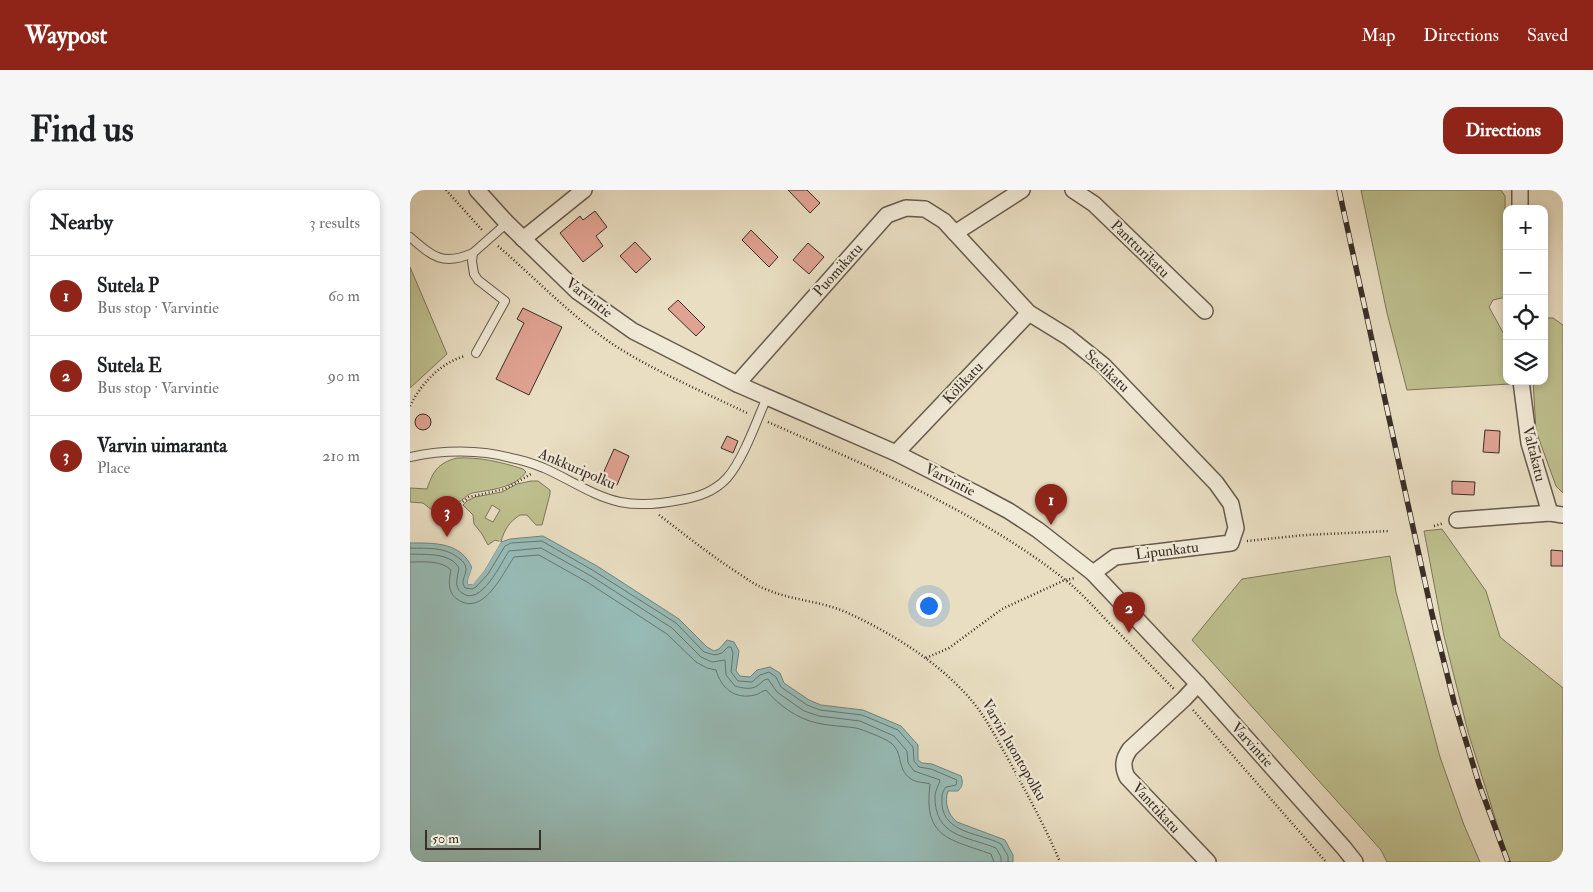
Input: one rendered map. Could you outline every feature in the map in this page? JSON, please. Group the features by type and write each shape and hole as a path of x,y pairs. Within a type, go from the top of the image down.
{"street":[{"name":"Varvintie","path":"477,190 507,223 578,292 620,323 737,384 896,453 1009,511 1038,530 1093,573 1198,684 1355,862"},
{"path":"523,239 584,190"},
{"path":"955,234 1022,190"},
{"name":"Pantturikatu","path":"1073,190 1094,204 1204,311"},
{"path":"1520,190 1520,205"},
{"name":"Puomikatu","path":"737,384 887,215 906,208 925,210 944,221 955,234"},
{"name":"Seelikatu","path":"955,234 1029,313 1068,337 1103,365 1216,483 1231,504 1236,528 1231,543"},
{"name":"Kölikatu","path":"896,453 1029,313"},
{"name":"Valtakatu","path":"1522,385 1529,443 1557,514"},
{"path":"1457,520 1557,514"},
{"name":"Lipunkatu","path":"1093,573 1115,557 1231,543"},
{"name":"Vanttikatu","path":"1198,684 1130,749 1124,764 1127,777 1208,862"}],"lane":[{"path":"410,237 425,250 437,256 454,260 473,253 507,223"},
{"path":"473,253 474,274 478,280 505,301 476,353"},
{"name":"Ankkuripolku","path":"410,458 443,452 495,454 511,457 543,468 608,499 621,502 661,504 694,498 719,486 737,465 767,397"}],"path":[{"path":"446,190 490,238 562,304 613,344 647,364 758,418 876,470 944,504 985,526 1065,580 1184,699 1326,862"},
{"path":"410,406 434,373 446,364 476,353"},
{"path":"460,504 469,497 504,489 543,468"},
{"name":"Varvin luontopolku","path":"646,504 715,558 755,585 779,594 835,607 898,640 926,658 963,690 987,721 1048,832 1060,862"},
{"path":"1231,543 1305,535 1390,531"},
{"path":"926,658 949,648 1002,609 1065,580 1093,573"}],"green space":[{"path":"1361,190 1501,190 1505,196 1505,205 1503,205 1503,298 1493,300 1489,307 1503,333 1503,384 1407,390 1387,313"},
{"path":"410,267 447,354 410,388"},
{"path":"1548,318 1553,318 1563,325 1563,493 1556,486 1536,431 1533,385 1548,385"},
{"path":"457,458 490,460 523,469 526,472 509,485 472,493 458,503 438,510 432,510 423,503 410,502 410,488 427,489 437,469 445,462"},
{"path":"538,481 550,490 542,525 536,525 527,515 520,515 508,527 501,542 495,540 488,545 474,524 473,515 463,505 475,497 502,492 517,484","holes":["492,505 500,510 493,522 485,518"]},
{"path":"1442,529 1486,591 1500,637 1563,688 1563,862 1509,862 1468,732 1444,636 1424,531"},
{"path":"1390,556 1396,592 1440,757 1464,825 1480,862 1387,862 1381,850 1192,640 1242,579"}],"water":[{"path":"543,536 597,566 679,619 707,647 714,651 719,649 727,640 734,642 739,651 736,671 740,676 750,677 757,670 770,667 780,673 784,683 809,700 821,705 863,710 901,726 918,745 918,760 961,776 962,784 960,789 958,791 948,791 947,795 946,800 951,816 957,822 1005,840 1013,855 1013,862 410,862 410,543 438,544 461,553 472,568 468,584 472,584 484,571 501,542 510,539"}],"pier":[{"path":"499,541 501,542 484,571 473,584 468,584 473,565 474,568 470,582 482,569"}],"building":[{"path":"788,190 807,190 820,203 810,213"},
{"path":"595,211 607,227 596,236 603,246 583,262 560,233 580,216 583,220"},
{"path":"751,230 778,257 769,267 742,240"},
{"path":"635,242 651,259 636,273 620,256"},
{"path":"808,243 824,257 809,274 793,260"},
{"path":"678,300 705,327 696,336 668,309"},
{"path":"523,308 562,327 529,395 496,379 524,323 517,319"},
{"path":"420,414 426,414 431,419 429,428 420,430 415,425 415,419"},
{"path":"1485,430 1500,431 1499,453 1483,452"},
{"path":"727,436 738,441 733,453 721,448"},
{"path":"614,449 629,456 617,485 601,478"},
{"path":"1452,481 1475,482 1474,495 1452,494"},
{"path":"1551,550 1563,551 1563,566 1551,566"}],"railway":[{"path":"1339,190 1432,614 1454,702 1479,784 1508,862"}],"place":[{"name":"Sutela P","path":"1051,525"},
{"name":"Varvin uimaranta","path":"447,537"},
{"name":"Sutela E","path":"1129,633"}]}
